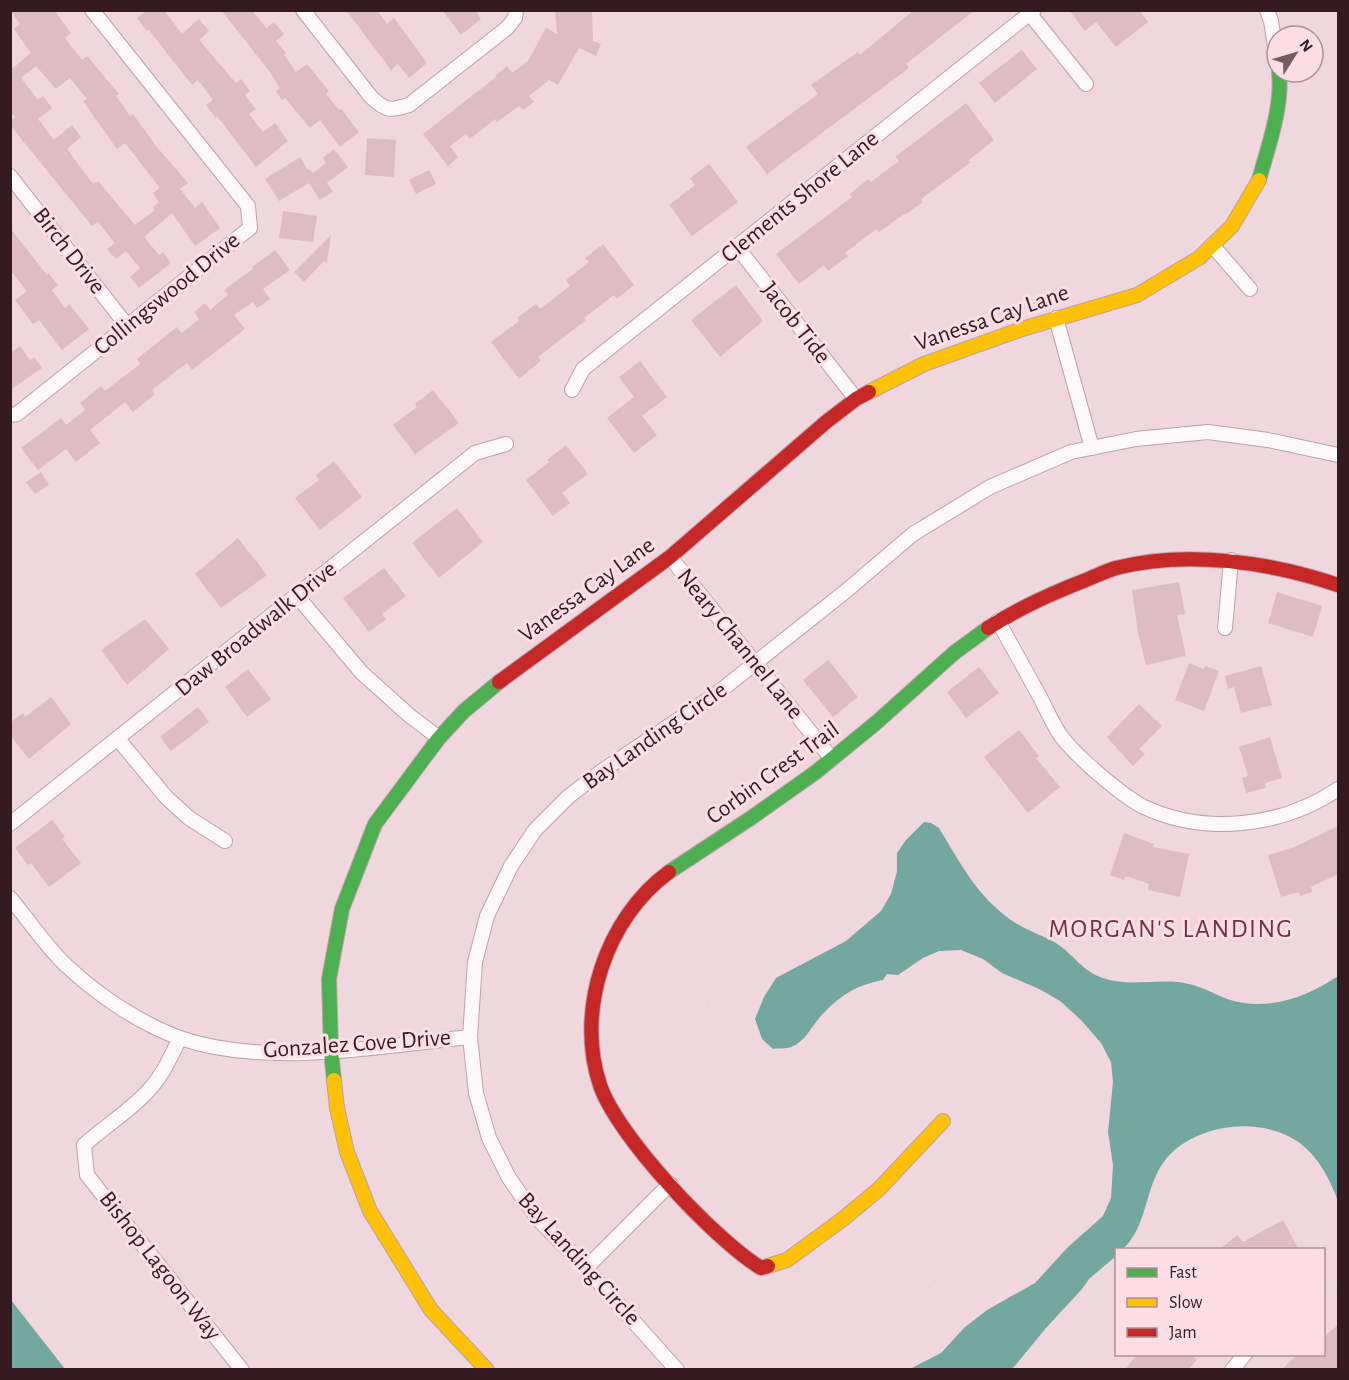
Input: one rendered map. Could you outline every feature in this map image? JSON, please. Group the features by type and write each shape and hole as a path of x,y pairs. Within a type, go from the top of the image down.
{"street":[{"name":"Collingswood Drive","path":"10,415 17,414 250,228 248,206 92,10"},
{"path":"303,10 371,97 380,106 390,110 409,105 507,28 515,18 516,10"},
{"path":"1267,10 1272,24"},
{"path":"1032,12 1086,84"},
{"name":"Clements Shore Lane","path":"572,390 583,369 1032,12"},
{"name":"Vanessa Cay Lane","path":"487,1370 431,1310 370,1212 347,1152 337,1108 331,1051 329,979 342,909 375,824 439,738 464,711 494,686 670,557 826,422 856,399 924,364 1056,318 1137,295 1199,258 1232,226 1257,186 1274,128 1280,84"},
{"name":"Birch Drive","path":"10,176 128,327"},
{"path":"1212,245 1250,289"},
{"name":"Jacob Tide","path":"737,247 856,399"},
{"path":"1056,318 1092,448"},
{"name":"Bay Landing Circle","path":"677,1370 586,1268 537,1218 509,1178 489,1138 476,1093 470,1037 475,962 487,916 511,866 535,830 568,797 599,773 715,695 846,591 913,534 990,487 1071,452 1136,439 1208,432 1268,440 1338,455"},
{"name":"Daw Broadwalk Drive","path":"10,824 475,453 506,444"},
{"name":"Neary Channel Lane","path":"670,557 832,759"},
{"name":"Corbin Crest Trail","path":"943,1121 879,1189 787,1260 761,1268 741,1258 670,1184 614,1114 599,1085 593,1059 591,1022 596,983 620,927 643,896 672,871 794,789 860,738 967,642 998,621 1043,597 1118,568 1177,560 1231,560 1312,575 1338,585"},
{"path":"1226,628 1231,560"},
{"path":"297,596 362,673 410,716 439,738"},
{"path":"998,621 1060,735 1107,781 1141,806 1187,821 1227,824 1265,820 1294,812 1338,789"},
{"path":"118,739 166,797 189,818 225,841"},
{"name":"Gonzalez Cove Drive","path":"10,898 68,967 104,996 134,1016 180,1038 227,1049 263,1052 331,1051 470,1037"},
{"name":"Bishop Lagoon Way","path":"180,1038 167,1066 150,1090 84,1145 87,1175 242,1370"},
{"path":"586,1268 670,1184"},
{"path":"1232,1370 1243,1356"}],"path":[{"path":"857,1370 868,1363 884,1347 908,1309 930,1285 956,1268 1009,1247 1043,1220 1068,1174 1075,1139 1071,1102 1065,1083 1049,1053 1024,1029 1008,1019 959,1002 929,1002 886,1014 850,1041 826,1074 816,1083 795,1094 767,1095 744,1086 731,1078 713,1055 707,1039 706,1013 711,992 722,975 731,965 747,955 790,936 824,907 852,889 864,875 864,858 849,826 847,800 849,788 861,768 869,760 899,748 926,751 940,758 958,776 976,816 985,828 1038,871 1071,909 1085,919 1106,928 1128,935 1164,935 1185,939 1214,949 1239,951 1269,948 1288,942 1316,927 1338,919"},
{"path":"1176,1248 1194,1215 1209,1197 1232,1183 1259,1175 1286,1181 1303,1196 1309,1207 1318,1248"},
{"path":"1325,1274 1338,1298"},
{"path":"1325,1288 1330,1285"},
{"path":"1066,1370 1098,1328 1115,1313"}],"shaded area":[{"path":"924,822 939,828 970,878 988,900 1016,924 1056,943 1090,972 1103,978 1124,982 1179,982 1199,987 1227,999 1256,1004 1285,1001 1313,991 1338,976 1338,1201 1328,1178 1314,1156 1301,1144 1286,1135 1269,1129 1231,1127 1195,1137 1179,1147 1166,1159 1159,1170 1138,1228 1131,1239 1124,1248 1115,1248 1115,1257 1089,1279 1014,1367 1009,1370 910,1369 941,1353 964,1328 987,1310 1035,1283 1068,1247 1103,1216 1111,1198 1113,1165 1108,1132 1113,1082 1111,1062 1101,1043 1060,1001 1002,973 983,959 961,950 939,951 923,958 898,975 887,974 883,980 864,985 841,997 796,1045 773,1049 762,1039 755,1019 764,997 776,978 846,941 881,911 891,894 897,871 897,853"},
{"path":"11,1300 65,1369 11,1369"}],"building":[{"path":"10,10 54,10 71,33 65,38 82,60 87,56 119,94 116,96 130,116 133,114 156,146 188,183 180,189 195,208 202,202 220,228 195,246 172,213 144,237 159,255 163,252 171,263 139,288 130,277 140,268 126,251 116,259 107,249 115,243 98,222 92,226 10,125 10,121 15,117 10,111 10,65 13,68 31,53 14,29 20,24","holes":["36,66 56,89 70,78 87,99 83,101 117,149 125,143 160,188 153,193 159,202 153,207 155,210 135,225 98,181 93,184 67,149 81,137 72,125 54,140 38,119 52,108 43,96 38,100 21,78"]},
{"path":"147,10 164,10 182,34 199,19 209,31 199,40 236,83 241,79 250,91 245,95 256,109 249,114 263,132 275,123 288,141 256,167 206,105 213,100 198,80 192,85 137,18"},
{"path":"221,10 252,10 266,28 274,22 284,34 276,41 286,53 284,55 296,72 307,64 329,91 326,94 359,132 340,147 320,120 310,128 285,98 282,100 276,91 280,88 270,72"},
{"path":"346,10 377,10 387,24 394,18 427,63 409,78 398,64 391,70"},
{"path":"442,10 475,10 481,19 461,35"},
{"path":"555,10 592,10 593,41 601,44 596,56 579,48 558,85 549,80 529,96 534,102 523,110 519,106 497,122 495,119 470,139 466,134 450,146 458,157 448,166 423,134 507,66 512,73 528,61 546,28 557,34"},
{"path":"914,10 975,10 906,64 909,68 767,174 746,147 818,94 811,85 858,52 860,55"},
{"path":"1069,10 1139,10 1148,22 1116,47 1096,22 1085,31"},
{"path":"1022,50 1037,69 995,103 979,83"},
{"path":"966,103 994,140 969,160 971,162 921,199 923,202 879,232 876,229 845,253 848,256 828,271 824,265 799,284 776,254 852,197 850,194 868,179 871,182 899,161 895,157"},
{"path":"367,138 396,140 394,177 365,175"},
{"path":"334,149 348,167 327,183 333,192 320,200 309,183 279,201 265,179 300,157 308,170 313,173 326,163 323,158"},
{"path":"709,164 738,202 692,236 669,205 695,185 690,178"},
{"path":"429,170 436,184 416,194 409,180"},
{"path":"283,211 317,216 313,242 279,238"},
{"path":"10,228 47,275 49,274 58,285 52,290 65,308 69,304 89,329 62,350 39,320 33,324 15,300 27,291 10,270"},
{"path":"331,235 327,262 324,261 304,282 294,272"},
{"path":"603,244 634,285 617,299 614,295 584,318 586,320 538,357 541,361 519,379 491,342 519,321 517,318 536,304 540,309 570,286 566,280 589,262 585,258"},
{"path":"275,250 290,270 263,289 270,299 257,308 253,302 234,315 245,329 192,370 187,363 152,390 155,394 133,412 125,402 90,430 100,443 76,462 66,449 38,470 21,448 61,418 66,425 85,410 80,403 101,386 105,391 140,364 137,359 177,327 182,333 199,319 194,312 205,303 210,310 228,295 224,290"},
{"path":"736,285 763,321 720,357 691,320"},
{"path":"20,346 30,360 34,357 42,368 10,390 10,353"},
{"path":"640,361 667,397 642,416 657,435 634,453 607,418 634,397 619,377"},
{"path":"433,390 459,423 415,454 393,425 417,407 415,404"},
{"path":"566,445 588,474 562,493 570,503 553,516 526,480"},
{"path":"334,461 362,497 320,530 295,498 319,480 316,475"},
{"path":"41,472 49,485 35,494 26,482"},
{"path":"457,508 483,542 439,578 412,543"},
{"path":"238,538 267,575 221,608 195,574"},
{"path":"384,568 406,596 382,614 386,619 369,632 343,598"},
{"path":"1179,582 1185,614 1177,615 1186,656 1146,665 1138,633 1132,590"},
{"path":"1277,592 1322,606 1313,637 1268,623"},
{"path":"145,619 169,649 127,685 101,650"},
{"path":"828,660 858,697 833,717 803,680"},
{"path":"1189,663 1204,669 1205,666 1219,671 1204,711 1175,700"},
{"path":"1261,666 1272,705 1241,713 1234,687 1228,689 1225,676"},
{"path":"979,667 999,693 966,718 947,692"},
{"path":"248,669 271,699 247,717 225,687"},
{"path":"51,697 71,724 29,759 10,735 10,723 23,713 25,717"},
{"path":"1139,704 1162,726 1139,749 1145,754 1133,766 1107,737"},
{"path":"198,707 209,722 171,751 160,737"},
{"path":"1019,730 1039,756 1036,758 1060,787 1028,813 984,757"},
{"path":"1270,737 1282,778 1265,783 1266,788 1246,793 1242,778 1248,776 1239,747"},
{"path":"52,820 65,837 62,839 81,863 49,887 31,863 28,865 15,848"},
{"path":"1338,826 1338,874 1311,887 1312,892 1300,896 1299,892 1281,897 1268,855 1295,847"},
{"path":"1124,833 1154,844 1153,847 1189,854 1180,897 1148,890 1149,884 1126,876 1124,880 1110,875"},
{"path":"1283,1220 1298,1248 1221,1248 1237,1235 1243,1242"},
{"path":"1338,1325 1338,1370 1281,1370 1296,1356 1325,1356 1325,1335"},
{"path":"1136,1356 1193,1356 1197,1360 1188,1370 1125,1370"}],"traffic: fast":[{"path":"1259,180 1277,112 1280,84"},
{"path":"669,872 816,772 877,722 954,653 988,628"},
{"path":"334,1080 329,979 342,909 375,824 439,738 464,711 499,682"}],"traffic: slow":[{"path":"869,392 924,364 1022,329 1137,295 1199,258 1232,226 1259,180"},
{"path":"334,1080 337,1108 347,1152 370,1211 431,1310 487,1370"},
{"path":"768,1266 787,1260 843,1219 879,1189 943,1121"}],"traffic: jam":[{"path":"499,682 670,557 826,422 869,392"},
{"path":"988,628 1024,607 1061,590 1112,569 1143,563 1200,559 1228,561 1285,570 1338,585"},
{"path":"669,872 647,891 628,914 613,940 602,968 594,997 591,1027 593,1056 600,1085 610,1106 646,1158 694,1211 742,1254 761,1268 768,1266"}],"district":[{"name":"MORGAN'S LANDING","path":"1171,929"}]}
